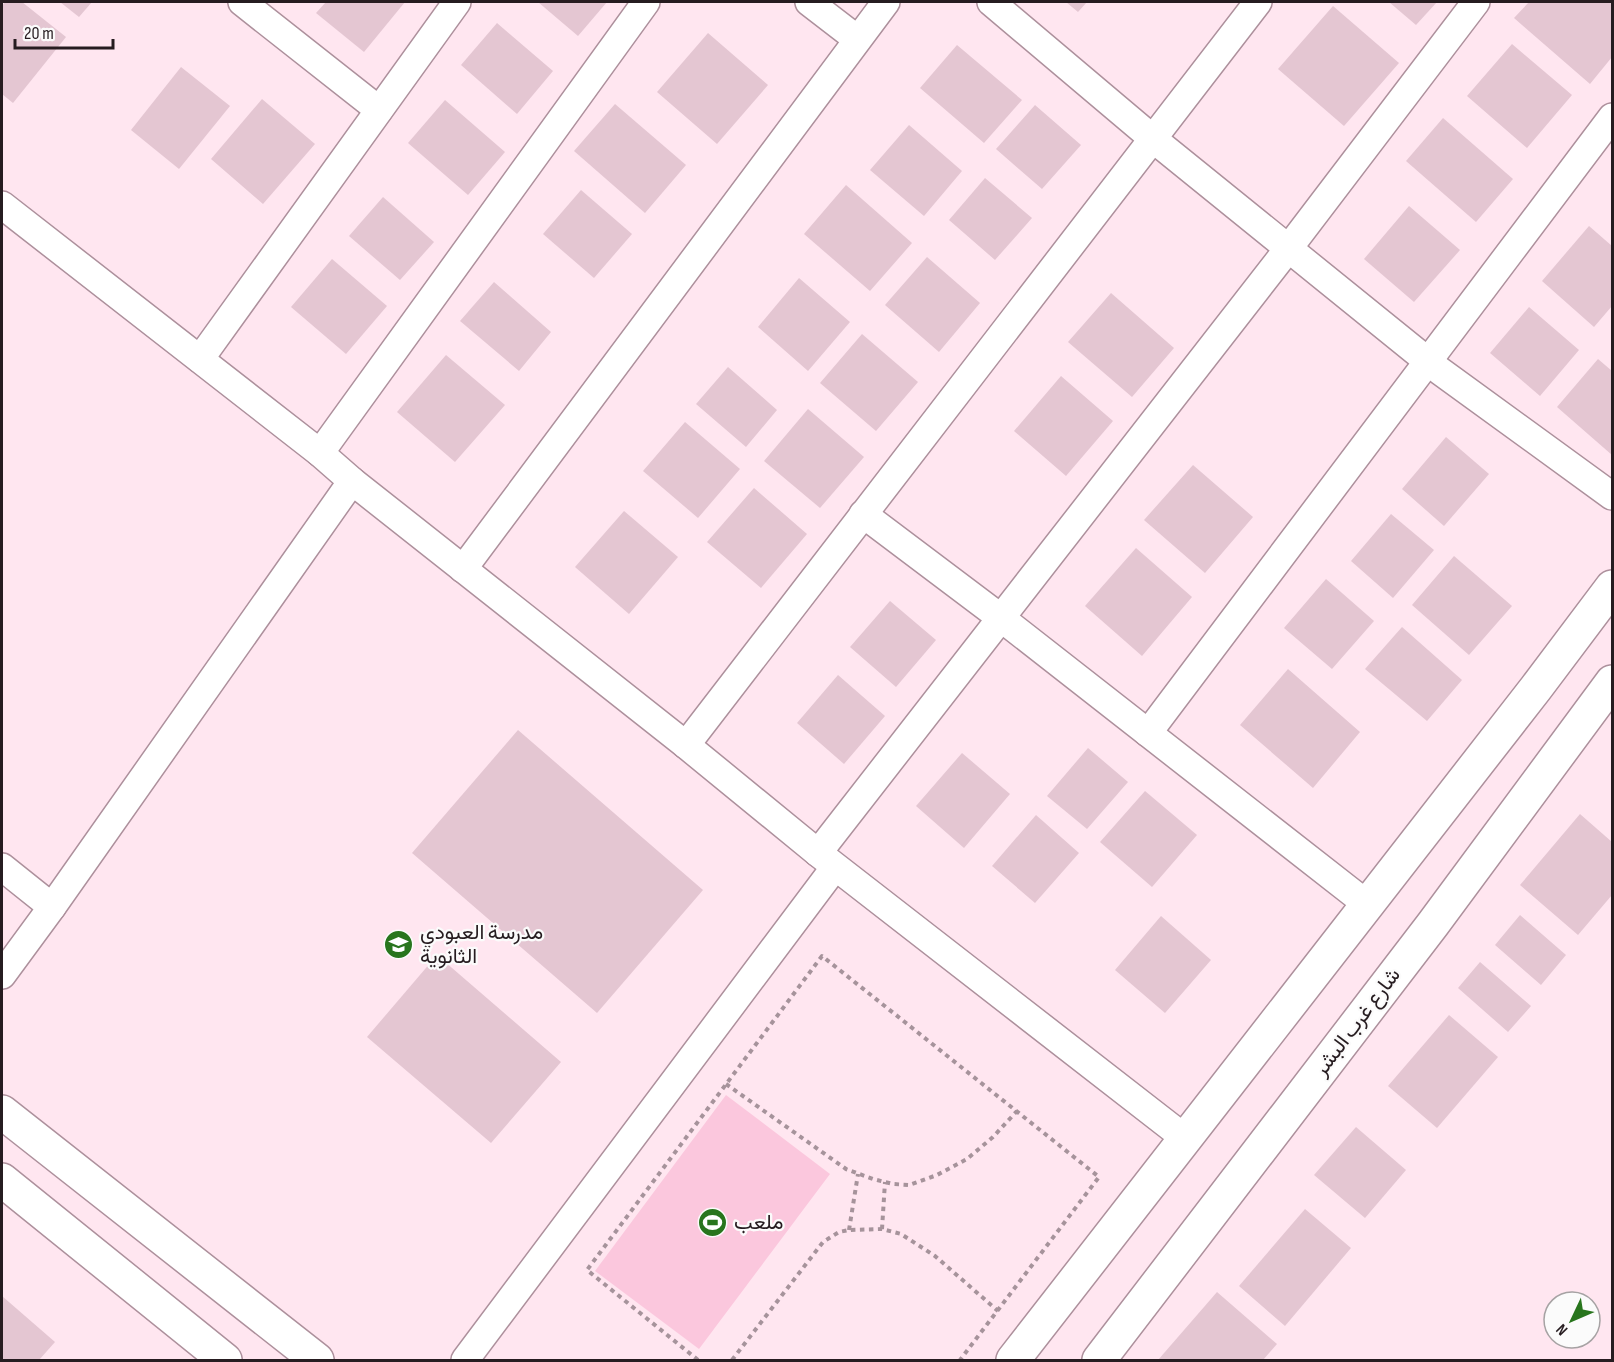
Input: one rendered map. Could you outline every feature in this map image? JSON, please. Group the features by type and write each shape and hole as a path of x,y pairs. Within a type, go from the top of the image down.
{"street":[{"path":"242,2 379,110"},
{"path":"200,359 457,2"},
{"path":"320,453 646,2"},
{"path":"809,2 857,39"},
{"path":"463,568 885,2"},
{"path":"991,2 1152,138 1429,362 1612,496"},
{"path":"686,745 1258,2"},
{"path":"465,1360 1000,618 1288,249 1476,2"},
{"path":"1148,733 1612,117"},
{"path":"2,205 320,453 352,481 686,745 827,860 1186,1139"},
{"path":"2,975 352,481"},
{"path":"863,514 1368,905"},
{"path":"1013,1360 1368,905 1612,587"},
{"name":"شارع غرب البشر","path":"1099,1360 1418,943 1612,682"},
{"path":"2,867 52,907"},
{"path":"2,1112 317,1360"},
{"path":"2,1180 208,1355"}],"path":[{"path":"698,1360 587,1270 822,956 1099,1177 960,1360"},
{"path":"726,1084 846,1169 893,1185 909,1185 967,1159 993,1137 1017,1111"},
{"path":"849,1230 858,1174"},
{"path":"882,1229 885,1182"},
{"path":"732,1360 823,1242 839,1232 849,1230 882,1229 902,1234 934,1256 998,1311"}],"shaded area":[{"name":"ملعب","path":"726,1095 830,1174 699,1349 595,1271"}],"building":[{"path":"5,2 22,2 66,37 13,103 2,94 2,6"},
{"path":"60,2 92,2 79,17"},
{"path":"326,2 405,2 364,52 316,13"},
{"path":"538,2 607,2 578,36"},
{"path":"1066,2 1087,2 1078,12"},
{"path":"1389,2 1437,2 1416,25"},
{"path":"1529,2 1612,3 1612,57 1590,84 1514,18"},
{"path":"1333,6 1399,63 1344,126 1278,69"},
{"path":"497,23 553,71 517,114 461,65"},
{"path":"708,33 768,85 717,144 657,92"},
{"path":"1512,44 1572,95 1527,148 1467,96"},
{"path":"957,45 1022,100 984,143 920,88"},
{"path":"181,67 230,106 179,169 131,130"},
{"path":"262,99 315,144 263,204 211,159"},
{"path":"445,100 505,152 468,195 408,143"},
{"path":"615,104 686,165 645,213 574,151"},
{"path":"1035,105 1081,145 1042,189 996,149"},
{"path":"1443,118 1513,179 1476,222 1406,161"},
{"path":"909,125 962,171 924,216 870,170"},
{"path":"985,178 1032,218 995,260 949,220"},
{"path":"846,185 912,243 870,291 804,234"},
{"path":"581,190 632,234 594,278 543,234"},
{"path":"383,197 434,242 400,280 349,236"},
{"path":"1409,206 1460,250 1414,302 1364,259"},
{"path":"1589,226 1612,246 1612,306 1594,327 1542,281"},
{"path":"927,257 980,303 939,352 885,305"},
{"path":"332,259 387,306 346,354 291,307"},
{"path":"799,278 850,322 808,371 758,327"},
{"path":"494,282 551,332 519,371 460,321"},
{"path":"1111,293 1174,348 1132,397 1068,342"},
{"path":"1529,307 1579,350 1540,396 1490,353"},
{"path":"862,334 918,382 876,431 820,383"},
{"path":"446,355 505,405 455,462 397,412"},
{"path":"1598,359 1612,371 1612,455 1557,407"},
{"path":"728,367 777,410 746,447 696,404"},
{"path":"1061,376 1113,421 1066,476 1014,431"},
{"path":"808,409 864,457 820,508 764,461"},
{"path":"685,422 740,469 698,518 643,471"},
{"path":"1446,437 1489,474 1444,526 1402,489"},
{"path":"1193,465 1253,517 1205,573 1144,520"},
{"path":"754,488 807,534 761,588 707,542"},
{"path":"624,511 678,557 629,614 575,567"},
{"path":"1391,514 1434,550 1393,598 1351,561"},
{"path":"1136,548 1192,597 1142,656 1085,606"},
{"path":"1454,556 1512,606 1469,655 1412,605"},
{"path":"1326,579 1374,621 1332,669 1284,628"},
{"path":"890,601 936,640 896,687 850,647"},
{"path":"1402,627 1462,680 1427,721 1365,669"},
{"path":"1288,669 1360,732 1313,788 1240,725"},
{"path":"838,675 885,716 844,764 797,723"},
{"path":"518,730 703,890 597,1013 412,853"},
{"path":"1088,748 1128,782 1087,829 1047,796"},
{"path":"962,753 1010,794 964,848 916,806"},
{"path":"1145,791 1197,835 1152,887 1100,842"},
{"path":"1580,814 1612,842 1612,895 1578,935 1520,885"},
{"path":"1036,815 1079,853 1035,903 992,866"},
{"path":"1520,915 1566,955 1541,985 1495,945"},
{"path":"1161,916 1211,960 1165,1013 1115,970"},
{"path":"437,955 561,1062 491,1143 367,1037"},
{"path":"1480,962 1531,1006 1508,1032 1458,988"},
{"path":"1449,1015 1498,1057 1437,1128 1388,1086"},
{"path":"1356,1127 1406,1170 1365,1218 1314,1175"},
{"path":"1305,1209 1351,1248 1285,1326 1239,1286"},
{"path":"1217,1292 1277,1344 1263,1360 1158,1360"},
{"path":"2,1296 55,1342 39,1360 2,1360"}],"place":[{"name":"مدرسة العبودي الثانوية","path":"399,944"},
{"name":"ملعب","path":"713,1222"}]}
